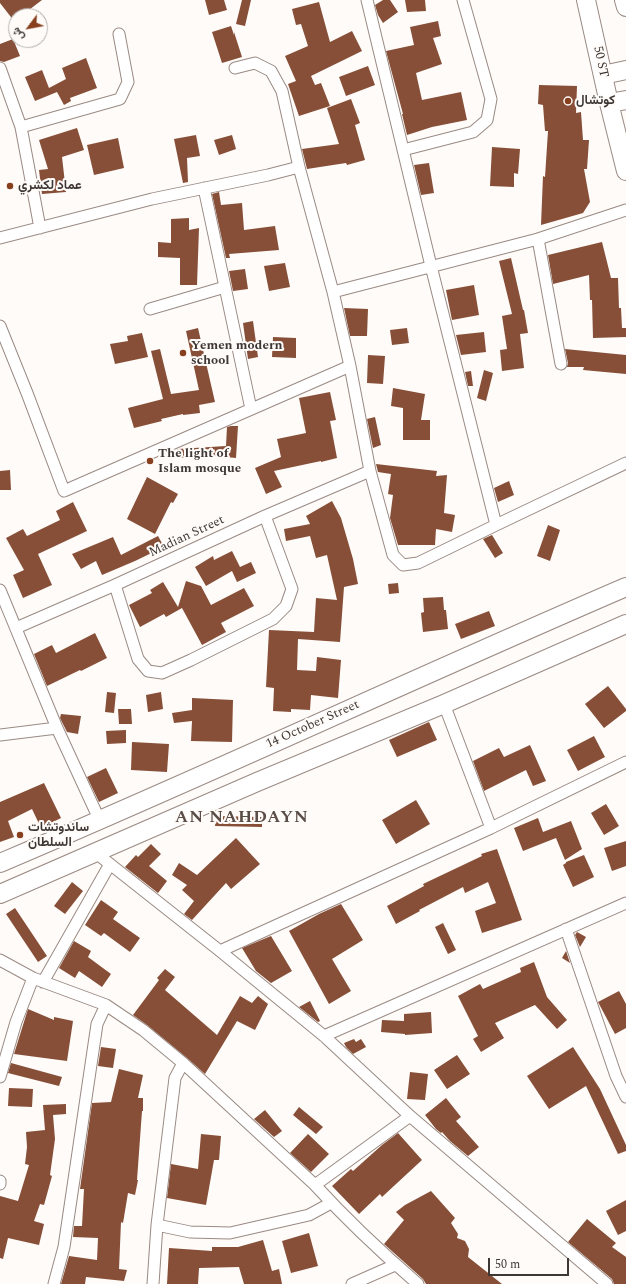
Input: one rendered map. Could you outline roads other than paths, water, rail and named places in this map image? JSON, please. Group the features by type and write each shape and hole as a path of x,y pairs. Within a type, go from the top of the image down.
{"main road":[{"name":"50 ST","path":"586,0 603,75 617,101 626,171"},
{"path":"624,0 626,7"},
{"path":"603,75 626,70"},
{"name":"14 October Street","path":"0,863 100,821 501,641 626,587"},
{"path":"0,894 103,858 257,782 444,704 626,624"}],"street":[{"path":"367,0 431,266 496,525"},
{"path":"403,150 473,132 487,120 491,100 463,0"},
{"path":"21,127 120,99 128,82 119,34"},
{"path":"235,68 255,63 271,71 282,91 299,167 333,292 350,366 370,471 393,555 403,565 418,563 626,463"},
{"path":"0,68 21,127 40,228"},
{"path":"0,238 152,199 268,176 299,167"},
{"path":"204,188 251,410"},
{"path":"333,292 538,239 626,210"},
{"path":"538,239 560,364"},
{"path":"150,309 225,287"},
{"path":"0,326 64,491 350,366"},
{"name":"Madian Street","path":"16,628 115,585 265,516 370,471"},
{"path":"115,585 138,659 148,671 162,673 169,670 273,619 286,606 292,589 265,516"},
{"path":"0,590 57,728 100,821"},
{"path":"444,704 491,828"},
{"path":"0,735 57,728"},
{"path":"220,951 491,828 626,762"},
{"path":"0,1077 16,1022 103,858 324,1036 410,1116 606,1284"},
{"path":"324,1036 626,902"},
{"path":"566,929 616,1076 626,1097"},
{"path":"0,960 38,980 106,1005 143,1030 183,1063 315,1185 331,1203 395,1265 418,1284"},
{"path":"54,1284 64,1247 97,1024 106,1005"},
{"path":"153,1284 157,1225 174,1078 183,1063"},
{"path":"315,1185 410,1116"},
{"path":"157,1225 190,1232 230,1234 309,1215 331,1203"},
{"path":"352,1284 395,1265"}],"place":[{"name":"كوتشال","path":"568,101"},
{"name":"عماد لكشري","path":"10,186"},
{"name":"Yemen modern school","path":"183,353"},
{"name":"The light of Islam mosque","path":"150,461"},
{"name":"ساندوتشات السلطان","path":"20,835"}],"district":[{"name":"AN NAHDAYN","path":"242,819"}]}
